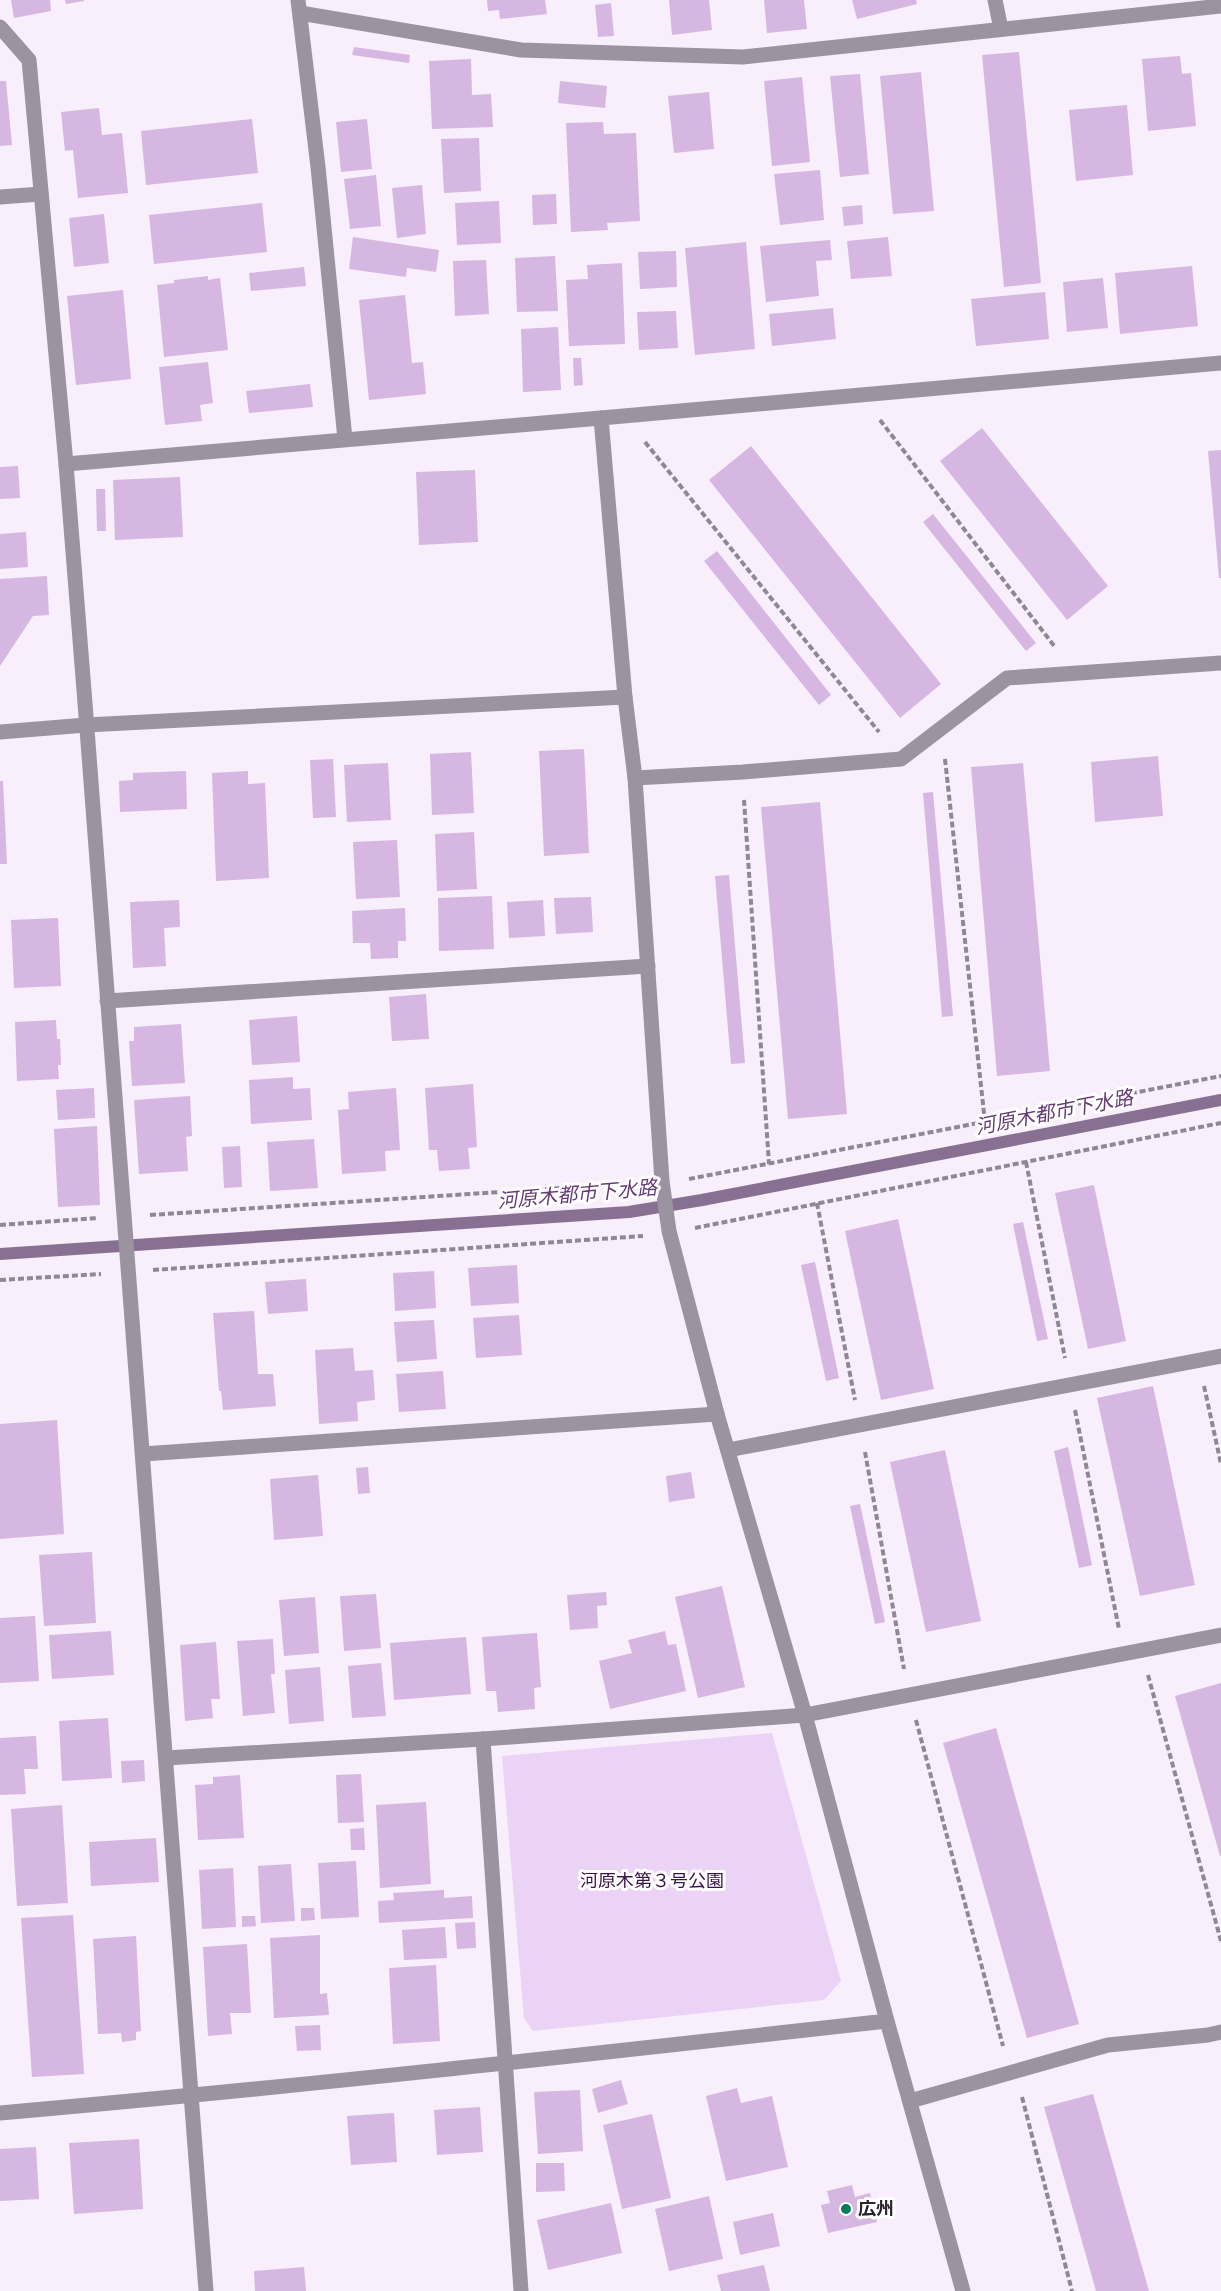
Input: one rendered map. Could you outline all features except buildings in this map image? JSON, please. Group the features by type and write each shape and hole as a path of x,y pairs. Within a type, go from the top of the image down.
{"street":[{"path":"995,0 1001,29"},
{"path":"345,440 318,167 299,7 521,50 743,57 1221,6"},
{"path":"0,27 29,60 66,464 206,2291"},
{"path":"0,197 41,194"},
{"path":"66,464 1221,363"},
{"path":"601,418 625,697 635,778 662,1181 669,1231 717,1414 805,1714 887,2021 963,2291"},
{"path":"635,778 901,759 1007,678 1221,663"},
{"path":"0,732 86,725 625,697"},
{"path":"107,1001 648,966"},
{"path":"728,1450 1221,1356"},
{"path":"142,1454 717,1414"},
{"path":"166,1758 483,1739 805,1714 1221,1635"},
{"path":"483,1739 521,2291"},
{"path":"0,2113 192,2096 887,2021"},
{"path":"910,2101 1108,2045 1221,2032"}],"path":[{"path":"879,420 1075,673"},
{"path":"638,434 901,759"},
{"path":"942,728 985,1122"},
{"path":"742,772 769,1164"},
{"path":"0,1225 696,1179 1221,1076"},
{"path":"0,1280 632,1238 1221,1123"},
{"path":"817,1203 909,1695 1007,2060 1016,2071 1072,2291"},
{"path":"1199,1361 1221,1464"},
{"path":"1141,1650 1221,1941"}],"green space":[{"name":"河原木第３号公園","path":"772,1733 841,1981 824,2000 533,2031 524,2018 502,1756"}],"waterway":[{"name":"河原木都市下水路","path":"0,1254 629,1212 1221,1100"}],"place":[{"name":"広州","path":"846,2209"}]}
